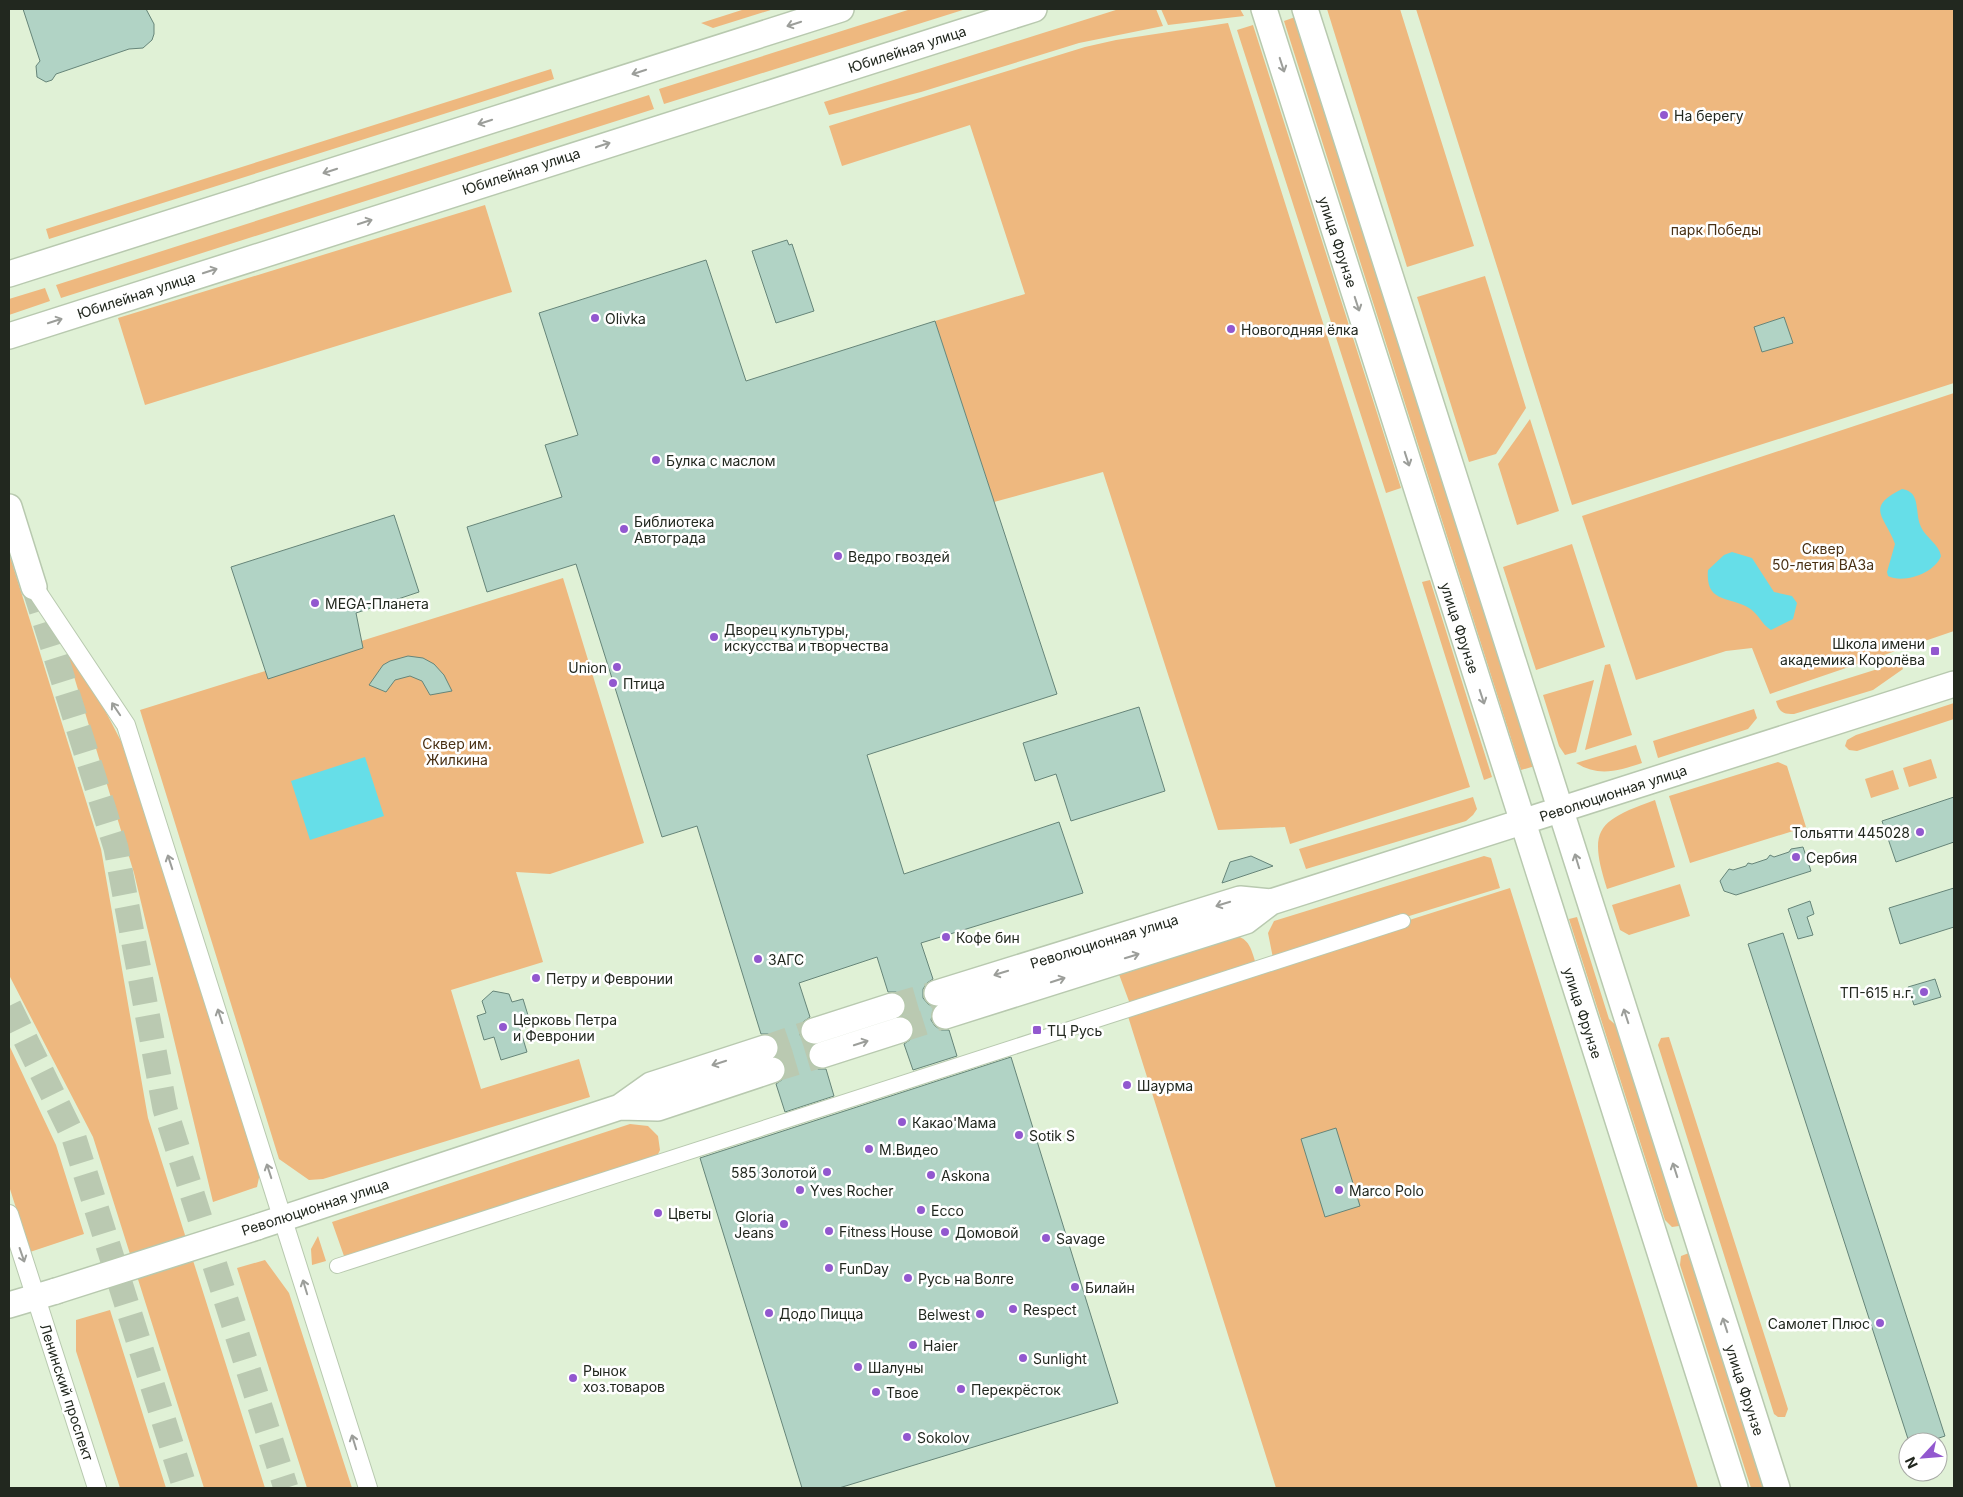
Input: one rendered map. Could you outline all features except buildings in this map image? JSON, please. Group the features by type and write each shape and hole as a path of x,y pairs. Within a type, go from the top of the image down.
{"main road":[{"path":"9,274 841,9"},
{"name":"Юбилейная улица","path":"9,336 1034,9"},
{"name":"улица Фрунзе","path":"1264,9 1735,1488"},
{"name":"улица Фрунзе","path":"1305,9 1777,1488"},
{"path":"9,507 34,587"},
{"name":"Революционная улица","path":"945,1016 1246,920 1271,902 1954,684"},
{"name":"Революционная улица","path":"937,993 1240,899 1271,902"},
{"path":"814,1031 892,1006"},
{"path":"822,1055 900,1030"},
{"name":"Революционная улица","path":"9,1305 257,1227 620,1108 658,1108 769,1059"},
{"path":"1658,1246 1696,1234"}],"street":[{"path":"34,587 126,725 284,1218 368,1488"},
{"path":"337,1266 1403,922"},
{"name":"Ленинский проспект","path":"9,1214 46,1294 97,1488"}],"green space":[{"path":"745,9 774,9 713,28 701,23"},
{"path":"911,9 966,9 664,104 659,89"},
{"path":"1119,9 1156,9 1163,26 1079,43 921,92 829,115 824,102"},
{"path":"1161,9 1240,9 1244,16 1168,25"},
{"path":"1327,9 1400,9 1474,246 1407,267"},
{"name":"парк Победы","path":"1416,9 1954,9 1954,383 1572,505"},
{"path":"1298,16 1535,766 1521,770 1284,21"},
{"path":"1228,23 1470,787 1290,844 1285,827 1218,830 1103,472 994,502 935,321 1025,294 970,125 842,166 829,126 1085,47 1116,40"},
{"path":"1253,25 1401,488 1386,493 1237,30"},
{"path":"551,69 554,79 49,239 46,229"},
{"path":"649,95 654,109 61,298 56,285"},
{"path":"485,205 512,292 145,405 118,318"},
{"path":"1485,276 1526,408 1496,454 1469,462 1417,297"},
{"path":"45,288 50,301 9,315 9,299"},
{"name":"Сквер 50-летия ВАЗа","path":"1954,393 1954,631 1770,694 1752,648 1726,651 1636,680 1582,516"},
{"path":"1530,419 1559,511 1517,525 1498,464"},
{"path":"1572,544 1605,647 1536,670 1503,567"},
{"path":"9,553 101,849 148,1118 265,1488 204,1488 93,1137 9,975"},
{"name":"Сквер им. Жилкина","path":"563,578 644,843 550,874 516,872 543,962 451,990 481,1089 579,1059 590,1097 323,1179 309,1180 279,1159 140,710"},
{"path":"1430,580 1492,777 1484,780 1422,582"},
{"path":"65,647 96,693 123,745 260,1173 257,1187 213,1202 134,873"},
{"path":"1900,662 1903,669 1873,690 1794,714 1782,712 1777,705 1776,701"},
{"path":"1610,664 1632,735 1585,750 1605,665"},
{"path":"1594,680 1576,752 1565,755 1559,746 1543,695"},
{"path":"1954,703 1954,719 1857,751 1849,750 1845,746 1847,740 1856,735"},
{"path":"1754,709 1757,718 1748,729 1658,758 1653,741"},
{"path":"1636,745 1642,763 1633,766 1600,771 1592,770 1576,763"},
{"path":"1931,759 1937,778 1909,787 1903,768"},
{"path":"1778,762 1787,766 1806,827 1690,863 1669,796"},
{"path":"1893,770 1899,789 1871,798 1865,779"},
{"path":"1473,797 1477,809 1466,821 1306,869 1299,849"},
{"path":"1655,800 1675,867 1607,889 1598,853 1602,830 1620,814"},
{"path":"1484,856 1491,858 1500,888 1273,958 1268,933 1274,921"},
{"path":"1680,884 1690,916 1629,935 1620,930 1612,905"},
{"path":"1510,888 1698,1488 1276,1488 1126,1010"},
{"path":"1577,917 1609,1019 1620,1029 1681,1222 1679,1226 1672,1227 1665,1220 1569,919"},
{"path":"1234,935 1247,942 1256,964 1130,1004 1117,969"},
{"path":"1669,1037 1788,1409 1785,1417 1778,1417 1774,1414 1658,1045 1661,1038"},
{"path":"9,1045 56,1145 84,1234 30,1252 9,1186"},
{"path":"630,1124 648,1126 658,1136 660,1150 657,1156 344,1256 332,1222"},
{"path":"318,1236 326,1261 312,1265 311,1249"},
{"path":"1689,1253 1692,1256 1768,1488 1751,1488 1680,1265 1681,1256"},
{"path":"265,1260 289,1293 352,1488 307,1488 237,1268"},
{"path":"110,1310 166,1488 120,1488 76,1351 76,1320"}],"water":[{"path":"1902,489 1912,494 1915,499 1921,527 1938,548 1941,556 1938,562 1926,572 1902,579 1888,576 1887,572 1895,544 1880,513 1880,507 1890,496"},
{"path":"1732,552 1752,558 1774,592 1792,596 1797,603 1793,619 1771,630 1749,608 1720,597 1710,589 1708,570 1724,555"},
{"path":"365,757 384,816 310,840 291,781"}],"tunnel":[{"path":"34,587 116,848 165,1109 286,1488"},
{"path":"892,1006 937,993"},
{"path":"9,1006 74,1138 185,1488"},
{"path":"900,1030 945,1016"},
{"path":"765,1048 814,1031"},
{"path":"772,1070 822,1055"}],"place":[{"name":"На берегу","path":"1664,115"},
{"name":"Olivka","path":"595,318"},
{"name":"Новогодняя ёлка","path":"1231,329"},
{"name":"Булка с маслом","path":"656,460"},
{"name":"Библиотека Автограда","path":"624,529"},
{"name":"Ведро гвоздей","path":"838,556"},
{"name":"MEGA-Планета","path":"315,603"},
{"name":"Дворец культуры, искусства и творчества","path":"714,637"},
{"name":"Школа имени академика Королёва","path":"1935,651"},
{"name":"Union","path":"617,667"},
{"name":"Птица","path":"613,683"},
{"name":"Тольятти 445028","path":"1920,832"},
{"name":"Сербия","path":"1796,857"},
{"name":"Кофе бин","path":"946,937"},
{"name":"ЗАГС","path":"758,959"},
{"name":"Петру и Февронии","path":"536,978"},
{"name":"ТП-615 н.г.","path":"1924,992"},
{"name":"Церковь Петра и Февронии","path":"503,1027"},
{"name":"ТЦ Русь","path":"1037,1030"},
{"name":"Шаурма","path":"1127,1085"},
{"name":"Какао'Мама","path":"902,1122"},
{"name":"Sotik S","path":"1019,1135"},
{"name":"М.Видео","path":"869,1149"},
{"name":"585 Золотой","path":"827,1172"},
{"name":"Askona","path":"931,1175"},
{"name":"Yves Rocher","path":"800,1190"},
{"name":"Marco Polo","path":"1339,1190"},
{"name":"Ecco","path":"921,1210"},
{"name":"Цветы","path":"658,1213"},
{"name":"Gloria Jeans","path":"784,1224"},
{"name":"Fitness House","path":"829,1231"},
{"name":"Домовой","path":"945,1232"},
{"name":"Savage","path":"1046,1238"},
{"name":"FunDay","path":"829,1268"},
{"name":"Русь на Волге","path":"908,1278"},
{"name":"Билайн","path":"1075,1287"},
{"name":"Respect","path":"1013,1309"},
{"name":"Додо Пицца","path":"769,1313"},
{"name":"Belwest","path":"980,1314"},
{"name":"Самолет Плюс","path":"1880,1323"},
{"name":"Haier","path":"913,1345"},
{"name":"Sunlight","path":"1023,1358"},
{"name":"Шалуны","path":"858,1367"},
{"name":"Рынок хоз.товаров","path":"573,1378"},
{"name":"Перекрёсток","path":"961,1389"},
{"name":"Твое","path":"876,1392"},
{"name":"Sokolov","path":"907,1437"}]}
